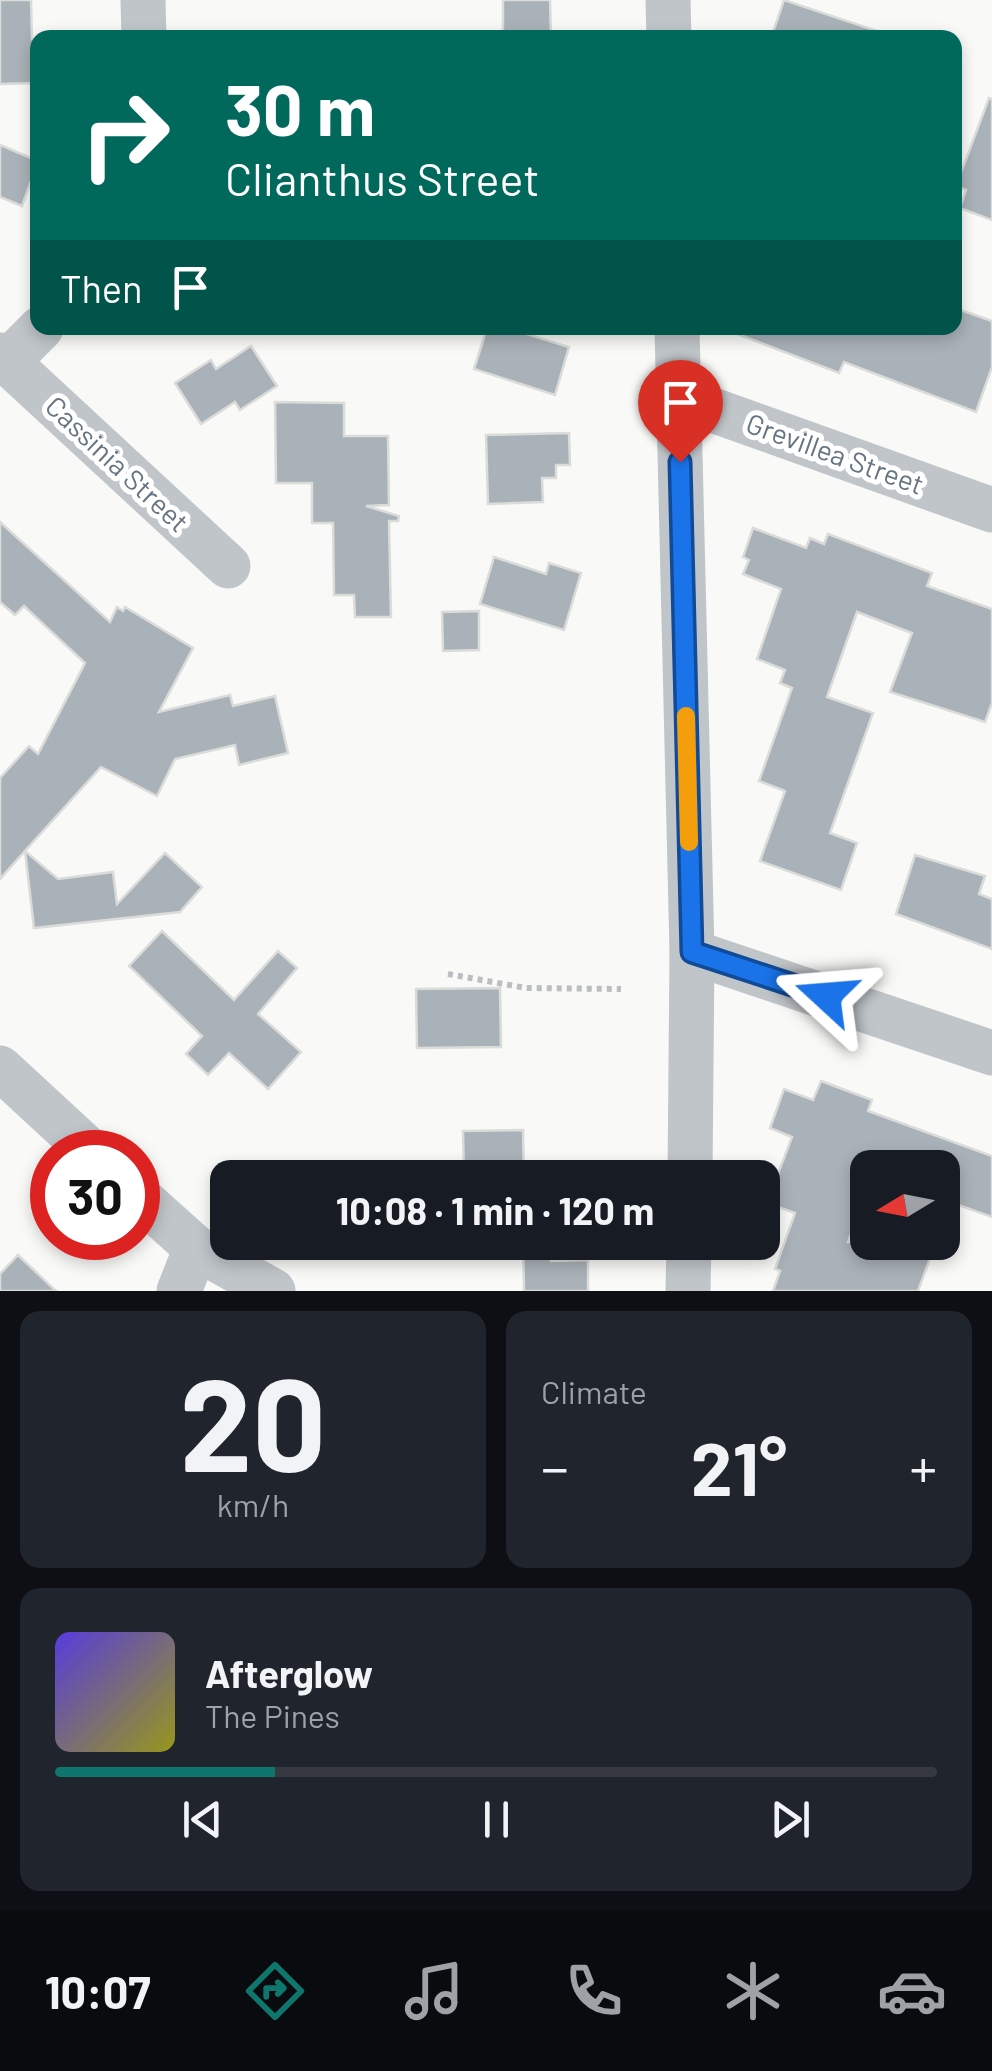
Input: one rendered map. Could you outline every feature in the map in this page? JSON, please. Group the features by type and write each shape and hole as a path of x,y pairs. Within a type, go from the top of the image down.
{"street":[{"path":"143,0 144,30"},
{"path":"668,0 669,30"},
{"name":"Cassinia Street","path":"32,335 4,358 228,566"},
{"path":"677,335 692,952 690,1160"},
{"name":"Grevillea Street","path":"678,398 992,510"},
{"path":"692,952 992,1053"},
{"path":"0,1068 67,1130"},
{"path":"160,1216 196,1248 273,1291"},
{"path":"178,1291 196,1248"},
{"path":"688,1291 689,1260"}],"path":[{"path":"448,974 526,988 620,989"}],"building":[{"path":"0,0 31,0 30,83 0,84"},
{"path":"503,0 550,0 551,30 503,30"},
{"path":"784,0 874,30 774,30"},
{"path":"989,98 992,99 992,220 962,209 966,190 962,188 962,170"},
{"path":"0,145 30,158 30,184 22,206 0,197"},
{"path":"962,310 992,321 992,367 976,412 844,362 839,373 740,335 962,335"},
{"path":"485,335 530,335 569,347 555,395 474,369"},
{"path":"251,346 277,386 240,410 235,402 201,424 175,383 211,360 216,369"},
{"path":"275,402 344,403 344,436 388,436 389,505 366,506 399,516 398,521 389,521 391,617 355,617 354,595 334,595 333,523 312,523 312,483 276,483"},
{"path":"569,433 570,465 556,465 556,478 542,478 543,502 488,504 486,435"},
{"path":"0,522 110,622 117,607 123,611 125,607 193,648 159,712 230,695 233,706 275,696 288,753 239,765 235,745 175,759 157,796 101,767 0,879 0,778 29,746 38,754 85,663 24,606 15,615 0,602"},
{"path":"753,528 806,548 810,538 824,544 828,534 932,573 927,586 992,609 992,703 985,722 890,692 912,633 857,612 827,697 873,713 830,833 857,843 841,890 760,861 785,791 759,781 792,688 780,683 785,670 757,659 781,589 743,574 749,560 743,557"},
{"path":"494,557 546,574 549,563 581,573 564,630 480,604"},
{"path":"479,611 479,650 443,651 442,612"},
{"path":"25,851 58,879 113,872 117,904 165,853 202,887 180,912 34,928"},
{"path":"915,855 985,876 979,894 992,899 992,949 896,914"},
{"path":"162,931 234,1000 278,951 297,968 258,1014 301,1052 268,1089 229,1053 208,1075 186,1054 202,1036 129,966"},
{"path":"500,988 501,1047 417,1048 416,989"},
{"path":"821,1081 872,1100 868,1111 992,1156 992,1217 960,1205 960,1150 850,1150 850,1260 929,1260 918,1291 773,1291 780,1271 775,1269 795,1213 780,1208 780,1169 792,1137 770,1128 784,1089 813,1100"},
{"path":"523,1130 524,1160 464,1160 463,1131"},
{"path":"18,1255 56,1291 0,1291 0,1274"},
{"path":"523,1260 588,1260 588,1291 524,1291"}],"slow traffic":[{"path":"686,716 689,842"}],"route":[{"path":"680,462 692,952 826,996"}]}
